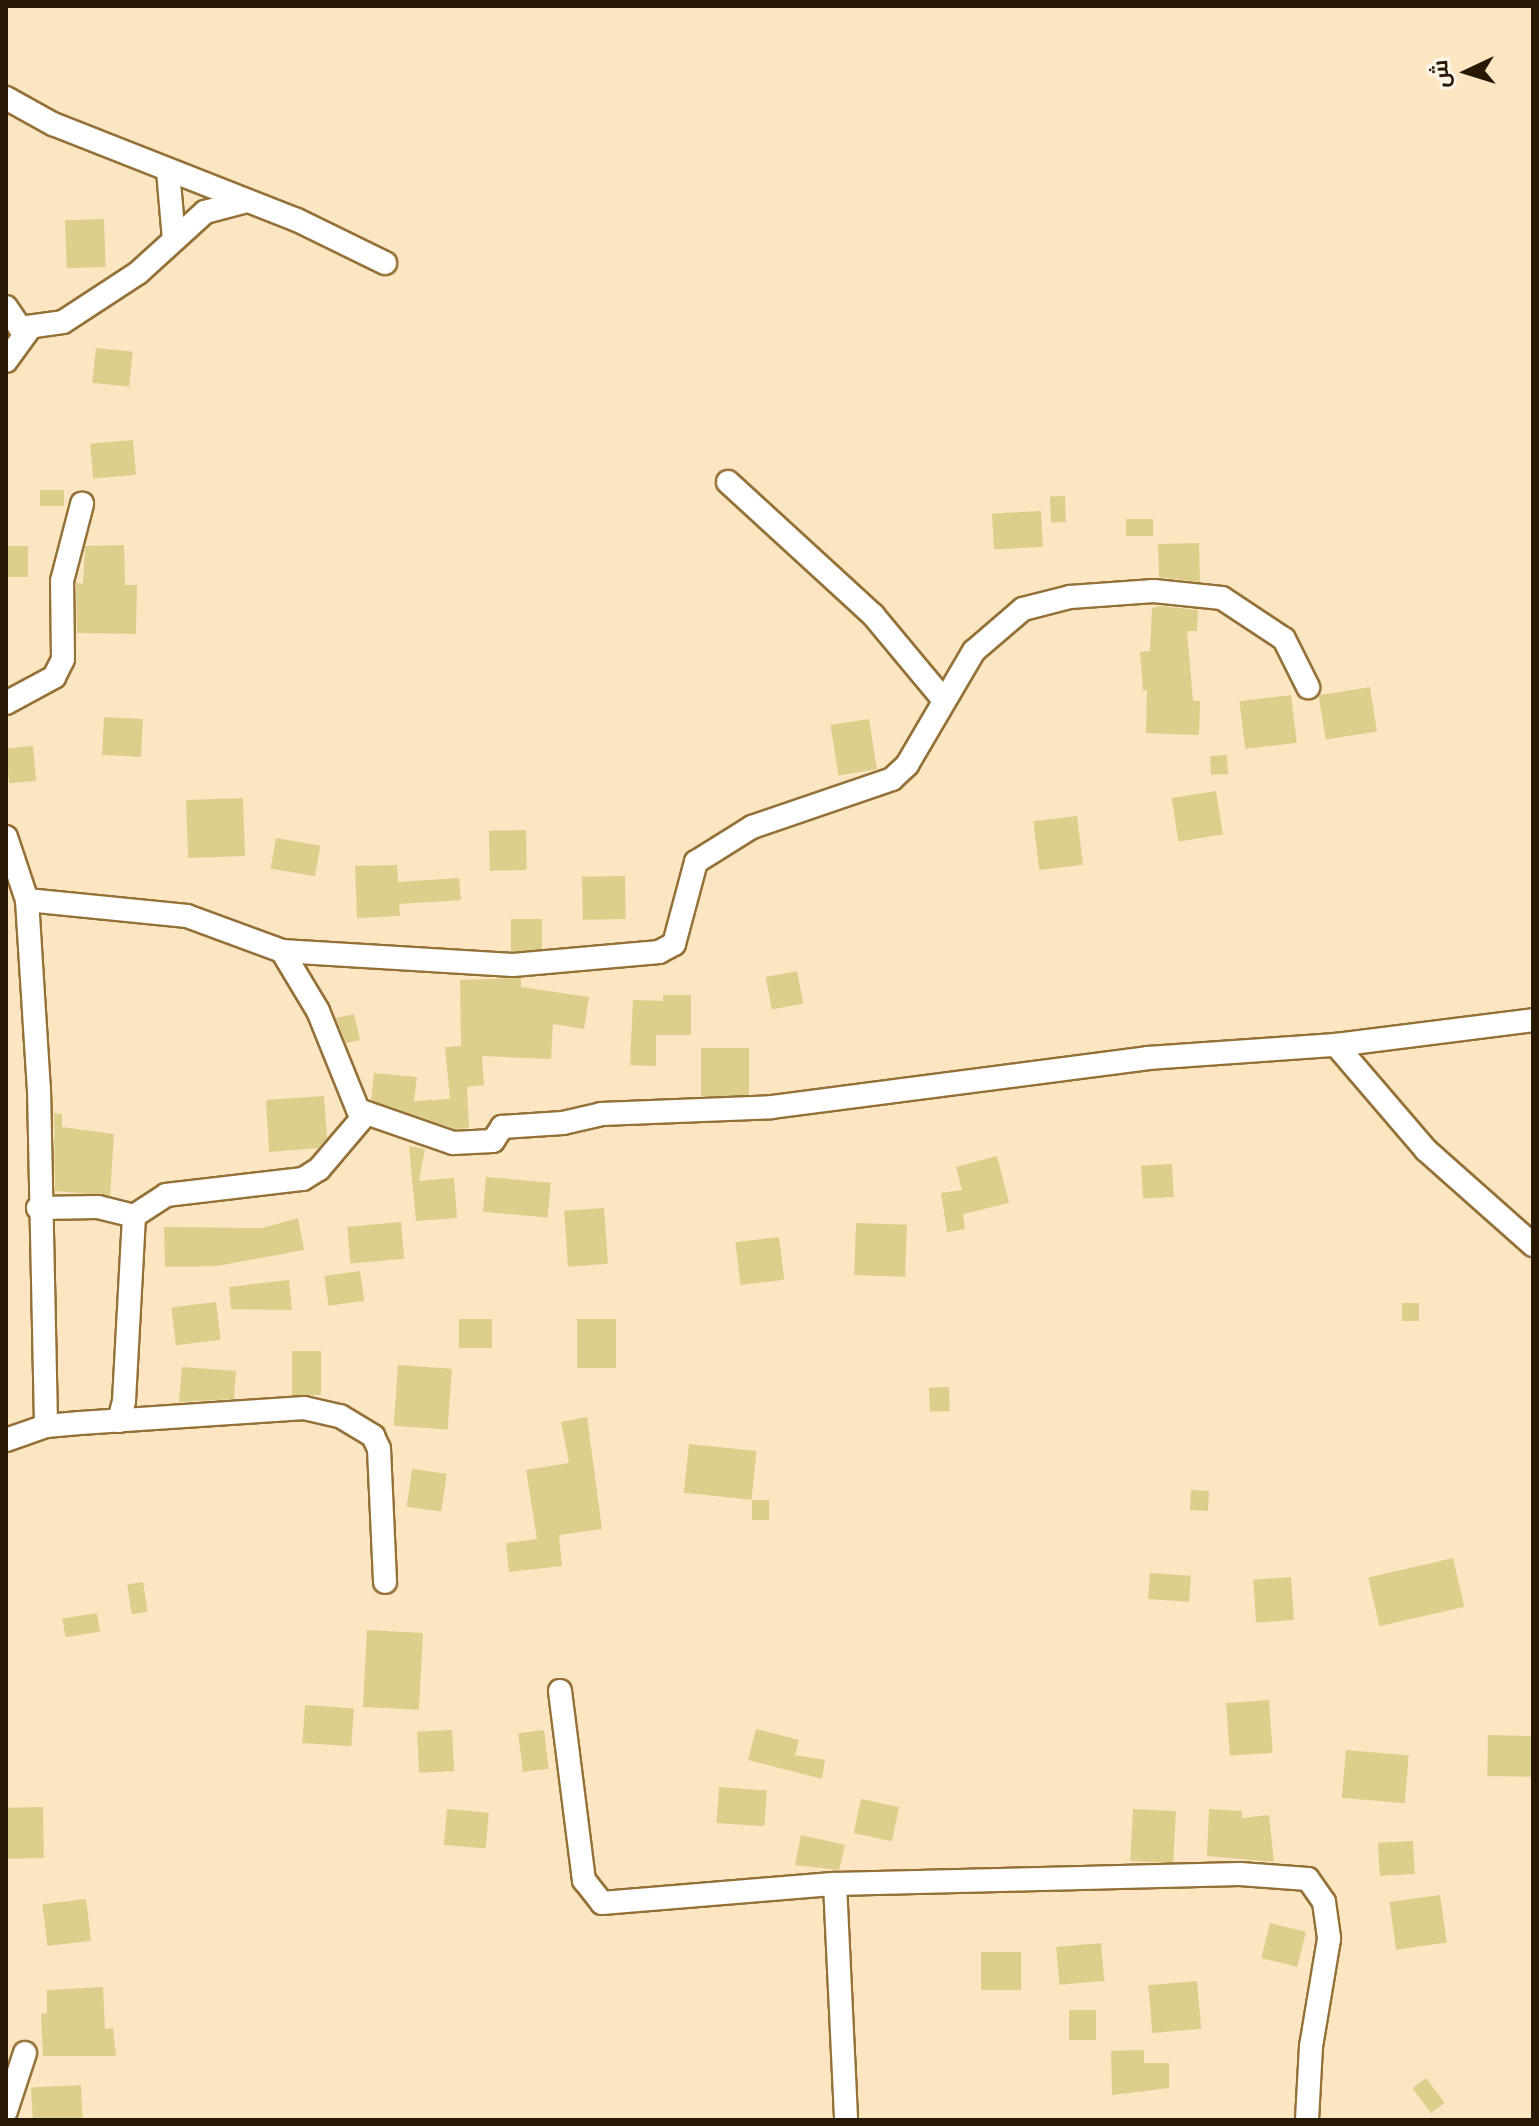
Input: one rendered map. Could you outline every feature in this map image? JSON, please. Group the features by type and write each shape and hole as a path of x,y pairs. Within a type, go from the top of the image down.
{"street":[{"path":"6,98 53,124 249,201 385,263"},
{"path":"168,171 174,239"},
{"path":"6,307 14,325 29,329 76,315 138,273 205,212 249,201"},
{"path":"6,361 29,329"},
{"path":"728,482 873,615 943,699"},
{"path":"6,703 54,677 63,659 62,581 82,504"},
{"path":"27,900 187,916 282,951 513,965 659,952 674,944 696,862 752,827 892,779 907,765 943,699 974,651 1023,609 1070,597 1154,591 1208,595 1240,605 1284,639 1308,687"},
{"path":"6,837 27,900 39,1089 38,1208 46,1426"},
{"path":"282,951 318,1011 354,1103 365,1115 411,1125 437,1140 493,1141 502,1127 563,1123 601,1114 772,1107 1148,1058 1336,1045 1533,1020"},
{"path":"1336,1045 1426,1150 1533,1245"},
{"path":"38,1208 98,1207 134,1216 166,1195 303,1179 319,1169 365,1115"},
{"path":"119,1421 124,1401 134,1216"},
{"path":"6,1440 46,1426 304,1408 363,1428 379,1449 385,1582"},
{"path":"560,1691 584,1880 602,1903 835,1884 1240,1874 1308,1879 1324,1902 1329,1939 1311,2046 1307,2120"},
{"path":"835,1884 846,2120"},
{"path":"6,2111 25,2053"}],"building":[{"path":"104,219 106,267 67,268 65,220"},
{"path":"96,348 133,352 129,387 92,383"},
{"path":"133,440 136,475 93,479 90,444"},
{"path":"40,490 64,490 64,506 40,506"},
{"path":"1065,496 1066,522 1051,523 1050,497"},
{"path":"1041,511 1043,547 994,550 992,514"},
{"path":"1126,519 1153,519 1153,536 1126,536"},
{"path":"1199,543 1200,582 1159,577 1158,544"},
{"path":"124,545 125,585 137,585 136,634 77,633 76,583 83,584 85,546"},
{"path":"6,546 28,546 28,577 6,577"},
{"path":"1152,608 1198,610 1197,631 1187,631 1193,701 1200,701 1199,735 1146,733 1147,690 1143,691 1140,652 1150,651"},
{"path":"1370,687 1377,731 1326,740 1319,695"},
{"path":"1291,695 1297,743 1245,749 1239,701"},
{"path":"104,717 143,719 141,757 102,755"},
{"path":"869,719 877,769 838,775 830,725"},
{"path":"33,746 36,781 9,783 6,748"},
{"path":"1227,755 1228,774 1211,775 1210,756"},
{"path":"1216,791 1223,834 1178,841 1172,798"},
{"path":"243,798 245,856 188,858 186,800"},
{"path":"1077,816 1083,865 1039,870 1033,821"},
{"path":"526,830 527,870 490,871 489,831"},
{"path":"276,838 320,846 315,876 271,869"},
{"path":"397,865 398,882 459,878 461,900 399,904 400,916 357,918 355,866"},
{"path":"625,876 626,919 583,920 582,877"},
{"path":"511,919 542,919 542,951 511,951"},
{"path":"797,971 803,1003 772,1009 766,977"},
{"path":"521,978 521,987 589,997 584,1029 553,1024 551,1059 482,1056 484,1085 467,1087 469,1128 455,1129 371,1100 374,1073 417,1077 414,1101 450,1099 445,1047 461,1046 460,980"},
{"path":"663,995 691,995 691,1035 656,1035 656,1066 630,1065 633,1000 663,1001"},
{"path":"354,1014 360,1040 346,1043 336,1018"},
{"path":"701,1048 749,1048 749,1096 701,1096"},
{"path":"324,1096 327,1138 318,1148 269,1152 266,1100"},
{"path":"54,1113 62,1114 62,1127 114,1134 110,1196 55,1191"},
{"path":"409,1146 425,1149 419,1181 454,1178 457,1218 416,1221"},
{"path":"997,1156 1009,1203 963,1214 965,1229 947,1232 941,1193 962,1190 956,1167"},
{"path":"1172,1164 1174,1197 1143,1199 1141,1166"},
{"path":"486,1177 551,1183 548,1218 483,1212"},
{"path":"604,1208 608,1264 568,1267 564,1211"},
{"path":"298,1218 304,1250 217,1266 165,1267 164,1227 263,1228"},
{"path":"401,1222 404,1259 350,1264 347,1227"},
{"path":"856,1223 907,1225 905,1277 854,1275"},
{"path":"779,1237 784,1280 741,1285 735,1242"},
{"path":"360,1271 364,1301 329,1306 324,1276"},
{"path":"289,1280 292,1310 231,1309 229,1287"},
{"path":"216,1302 221,1340 176,1345 171,1307"},
{"path":"1402,1303 1419,1303 1419,1321 1402,1321"},
{"path":"459,1319 492,1319 492,1348 459,1348"},
{"path":"577,1319 616,1319 616,1368 577,1368"},
{"path":"292,1351 321,1351 321,1395 292,1395"},
{"path":"398,1365 452,1369 448,1430 394,1426"},
{"path":"182,1367 236,1371 234,1399 179,1402"},
{"path":"949,1387 950,1411 930,1412 929,1388"},
{"path":"587,1417 602,1529 559,1535 562,1566 509,1572 506,1543 537,1539 526,1470 569,1463 561,1422"},
{"path":"689,1444 757,1451 752,1500 684,1493"},
{"path":"412,1469 447,1474 441,1512 407,1507"},
{"path":"1191,1490 1209,1491 1208,1511 1190,1510"},
{"path":"752,1500 769,1500 769,1520 752,1520"},
{"path":"1453,1558 1464,1607 1379,1626 1368,1578"},
{"path":"1150,1573 1191,1576 1189,1602 1148,1599"},
{"path":"1291,1577 1294,1620 1256,1623 1253,1580"},
{"path":"143,1582 148,1612 132,1614 127,1585"},
{"path":"97,1613 100,1632 65,1637 62,1618"},
{"path":"367,1630 423,1633 419,1710 363,1707"},
{"path":"1269,1700 1273,1753 1230,1756 1226,1703"},
{"path":"305,1705 354,1708 351,1746 302,1743"},
{"path":"756,1729 799,1740 795,1755 825,1760 822,1779 748,1760"},
{"path":"452,1730 454,1771 419,1773 417,1732"},
{"path":"544,1730 549,1769 523,1772 518,1733"},
{"path":"1488,1735 1533,1736 1532,1777 1487,1776"},
{"path":"1346,1750 1409,1755 1405,1803 1342,1798"},
{"path":"719,1787 767,1790 764,1826 716,1823"},
{"path":"861,1799 899,1807 892,1841 854,1833"},
{"path":"43,1807 44,1858 7,1859 6,1808"},
{"path":"447,1809 489,1813 486,1849 444,1845"},
{"path":"1133,1809 1176,1811 1173,1863 1130,1861"},
{"path":"1209,1809 1242,1811 1242,1818 1269,1815 1274,1862 1207,1856"},
{"path":"801,1835 845,1845 839,1870 795,1865"},
{"path":"1413,1841 1415,1874 1380,1876 1378,1843"},
{"path":"1440,1895 1447,1943 1396,1950 1389,1902"},
{"path":"86,1899 91,1941 47,1946 42,1904"},
{"path":"1270,1923 1306,1932 1297,1967 1261,1958"},
{"path":"1101,1943 1104,1981 1059,1985 1056,1947"},
{"path":"981,1952 1021,1952 1021,1990 981,1990"},
{"path":"1197,1981 1201,2029 1152,2033 1148,1985"},
{"path":"103,1987 105,2029 113,2028 116,2056 43,2056 41,2014 47,2013 47,1990"},
{"path":"1069,2010 1096,2010 1096,2040 1069,2040"},
{"path":"1144,2050 1144,2063 1169,2063 1169,2088 1112,2095 1111,2051"},
{"path":"1426,2078 1445,2103 1431,2113 1412,2088"},
{"path":"81,2085 83,2120 33,2120 31,2088"}]}
